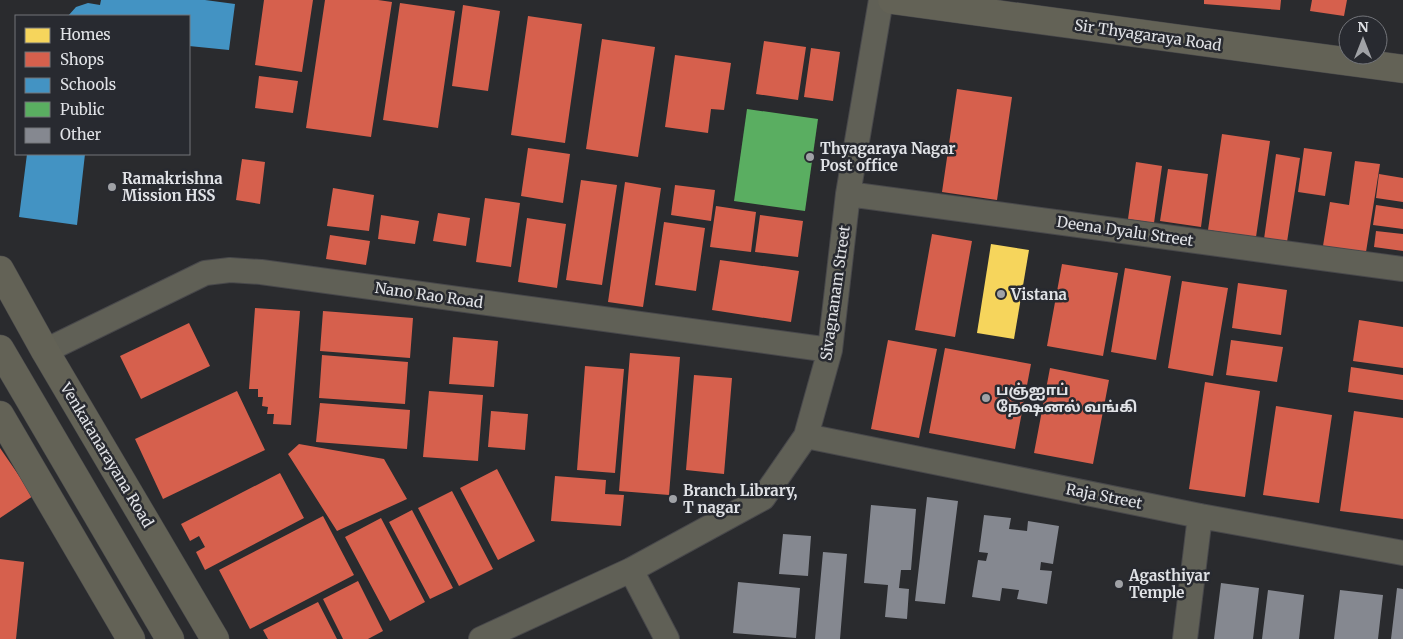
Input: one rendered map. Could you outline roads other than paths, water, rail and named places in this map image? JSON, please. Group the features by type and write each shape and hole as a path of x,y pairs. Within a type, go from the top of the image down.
{"main road":[{"name":"Sir Thyagaraya Road","path":"892,0 1403,69"},
{"name":"Venkatanarayana Road","path":"0,270 45,351 215,639"},
{"path":"0,349 170,639"},
{"path":"0,415 131,639"}],"street":[{"name":"Sivagnanam Street","path":"481,639 631,570 763,498 806,436 830,350 848,194 881,0"},
{"name":"Deena Dyalu Street","path":"848,194 1403,269"},
{"name":"Nano Rao Road","path":"45,351 206,273 230,270 261,272 830,350"},
{"name":"Raja Street","path":"806,436 1200,516 1403,553"},
{"path":"1185,639 1200,516"},
{"path":"631,570 667,639"}],"place":[{"name":"Thyagaraya Nagar Post office","path":"810,157"},
{"name":"Ramakrishna Mission HSS","path":"112,187"},
{"name":"Vistana","path":"1001,294"},
{"name":"பஞ்ஐாப் நேஷனல் வங்கி","path":"986,398"},
{"name":"Branch Library, T nagar","path":"673,499"},
{"name":"Agasthiyar Temple","path":"1119,584"}]}
